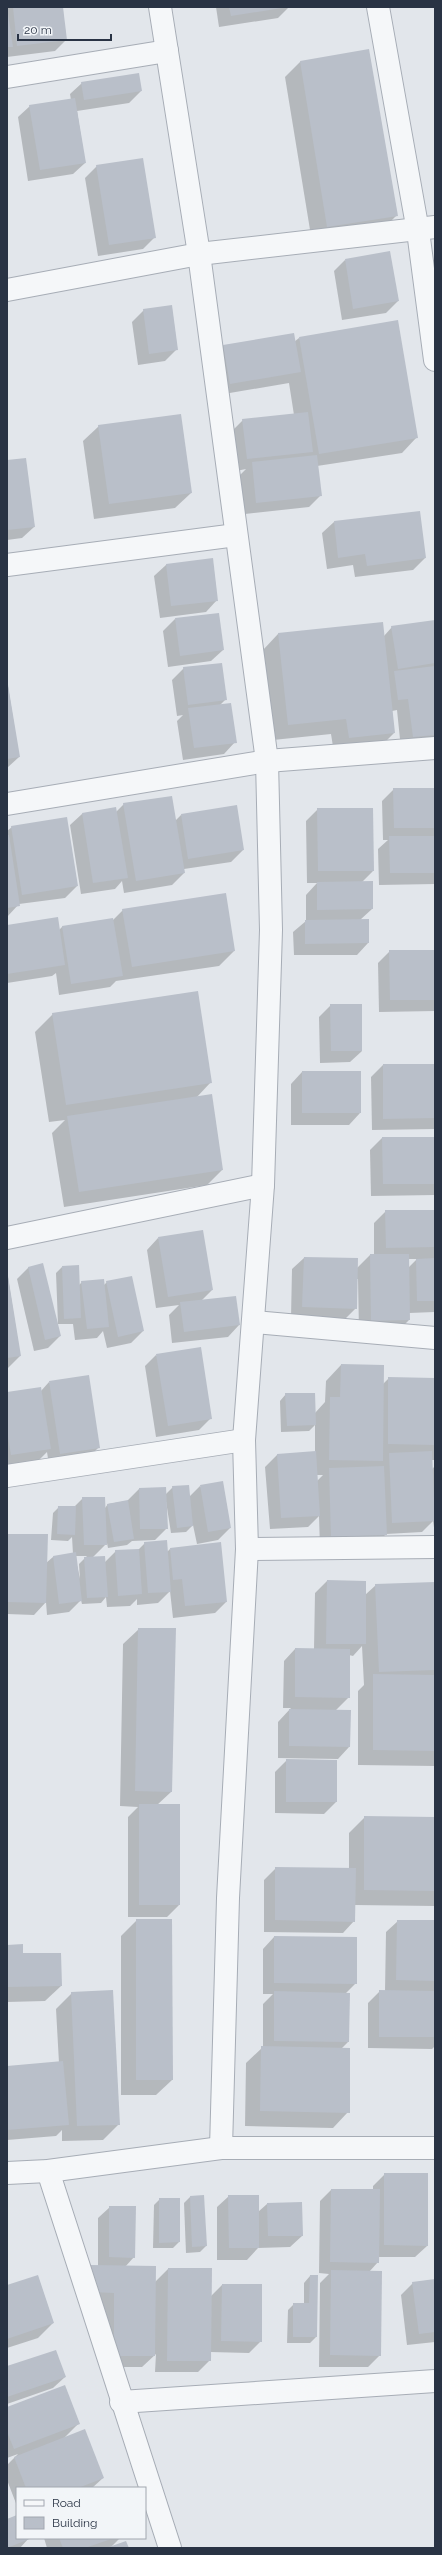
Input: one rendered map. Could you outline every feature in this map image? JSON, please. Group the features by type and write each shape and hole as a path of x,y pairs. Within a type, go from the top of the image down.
{"street":[{"path":"160,7 199,254 267,761 271,930 263,1185 254,1322 244,1440 247,1549 228,1898 221,2148"},
{"path":"378,7 426,229 435,360"},
{"path":"7,77 167,51"},
{"path":"7,290 199,254 426,229"},
{"path":"7,565 236,535"},
{"path":"7,804 267,761 435,748"},
{"path":"7,1238 263,1185"},
{"path":"254,1322 435,1338"},
{"path":"7,1476 244,1440"},
{"path":"247,1549 435,1546"},
{"path":"7,2174 48,2171 221,2148 435,2148"},
{"path":"48,2171 121,2402 170,2548"},
{"path":"121,2402 435,2381"}],"building":[{"path":"7,7 13,47 7,47"},
{"path":"13,7 63,7 67,40 17,46"},
{"path":"229,7 282,7 282,8 231,16"},
{"path":"369,49 398,216 327,227 300,61"},
{"path":"139,73 142,91 84,100 81,82"},
{"path":"75,98 86,163 40,170 29,105"},
{"path":"143,158 156,238 109,245 96,165"},
{"path":"390,251 399,301 353,309 345,259"},
{"path":"172,305 178,350 149,354 143,309"},
{"path":"398,320 418,438 319,454 299,337"},
{"path":"294,333 301,372 230,384 223,345"},
{"path":"308,412 313,452 247,459 242,419"},
{"path":"181,414 192,493 109,504 98,425"},
{"path":"317,455 322,496 256,503 252,462"},
{"path":"26,458 35,527 7,530 7,460"},
{"path":"420,511 426,558 367,566 365,554 338,558 334,521"},
{"path":"213,558 218,601 171,606 166,564"},
{"path":"219,613 224,650 180,656 175,618"},
{"path":"435,620 435,663 398,669 391,626"},
{"path":"383,622 395,733 349,738 346,719 288,725 278,633"},
{"path":"222,663 227,700 188,705 183,667"},
{"path":"435,666 435,735 413,737 408,699 398,700 394,671"},
{"path":"7,679 20,757 7,759"},
{"path":"231,703 237,743 194,748 188,708"},
{"path":"393,788 435,788 435,828 394,828"},
{"path":"172,796 185,873 136,881 123,803"},
{"path":"237,805 244,850 188,859 181,814"},
{"path":"116,807 128,878 93,883 82,813"},
{"path":"317,808 373,808 374,871 318,871"},
{"path":"67,817 78,886 22,895 11,826"},
{"path":"7,835 9,835 20,906 7,908"},
{"path":"389,836 435,836 435,873 390,873"},
{"path":"373,881 373,909 317,910 317,882"},
{"path":"226,893 235,951 132,967 122,909"},
{"path":"58,917 65,965 7,974 7,925"},
{"path":"113,918 123,976 71,984 62,926"},
{"path":"369,919 369,943 305,944 305,920"},
{"path":"389,950 435,950 435,1000 390,1000"},
{"path":"198,991 212,1083 66,1105 52,1013"},
{"path":"330,1004 362,1004 362,1051 331,1051"},
{"path":"383,1064 435,1064 435,1118 383,1119"},
{"path":"302,1071 361,1071 361,1113 302,1113"},
{"path":"212,1094 223,1170 79,1192 67,1116"},
{"path":"382,1137 435,1137 435,1184 383,1184"},
{"path":"385,1210 435,1210 435,1247 386,1248"},
{"path":"203,1230 213,1290 168,1297 158,1237"},
{"path":"370,1254 409,1254 410,1320 371,1321"},
{"path":"304,1257 358,1258 357,1309 302,1307"},
{"path":"435,1258 435,1301 417,1301 416,1259"},
{"path":"43,1263 61,1336 45,1340 28,1267"},
{"path":"79,1265 81,1318 64,1319 62,1266"},
{"path":"7,1270 21,1356 7,1358"},
{"path":"132,1276 144,1331 118,1337 106,1281"},
{"path":"104,1279 109,1327 87,1329 81,1281"},
{"path":"236,1296 240,1325 184,1332 180,1302"},
{"path":"201,1347 212,1419 168,1426 156,1354"},
{"path":"341,1364 384,1365 383,1461 329,1460 330,1397 340,1397"},
{"path":"89,1375 100,1448 60,1454 49,1381"},
{"path":"388,1377 435,1378 435,1445 388,1444"},
{"path":"41,1387 51,1449 11,1455 7,1431 7,1392"},
{"path":"285,1393 315,1393 316,1425 287,1426"},
{"path":"316,1451 320,1516 281,1518 277,1454"},
{"path":"432,1451 435,1521 392,1523 389,1453"},
{"path":"384,1466 387,1535 331,1537 329,1468"},
{"path":"223,1481 231,1528 208,1532 200,1485"},
{"path":"189,1485 193,1526 177,1528 172,1486"},
{"path":"166,1487 168,1529 140,1529 139,1488"},
{"path":"82,1497 105,1497 107,1545 84,1545"},
{"path":"128,1500 134,1539 114,1542 107,1504"},
{"path":"58,1506 76,1506 75,1535 57,1534"},
{"path":"7,1534 48,1534 46,1603 7,1602"},
{"path":"167,1540 171,1592 148,1593 144,1542"},
{"path":"221,1542 227,1602 185,1606 182,1579 173,1580 170,1548"},
{"path":"139,1549 142,1594 118,1596 115,1550"},
{"path":"76,1552 82,1601 59,1604 53,1556"},
{"path":"105,1556 108,1597 87,1598 84,1557"},
{"path":"327,1580 366,1581 366,1644 326,1644"},
{"path":"435,1582 435,1670 379,1672 375,1584"},
{"path":"138,1628 176,1628 172,1792 135,1791"},
{"path":"295,1648 350,1649 350,1698 295,1697"},
{"path":"373,1674 435,1675 435,1751 373,1750"},
{"path":"289,1709 351,1710 350,1747 289,1746"},
{"path":"286,1759 337,1760 337,1802 286,1802"},
{"path":"139,1804 180,1804 180,1905 139,1905"},
{"path":"364,1816 435,1817 435,1891 364,1890"},
{"path":"275,1867 356,1868 355,1922 275,1920"},
{"path":"136,1919 172,1919 173,2080 136,2080"},
{"path":"397,1920 435,1920 435,1981 396,1980"},
{"path":"274,1936 357,1937 357,1984 274,1983"},
{"path":"23,1944 23,1953 61,1953 62,1986 7,1987 7,1945"},
{"path":"113,1990 120,2125 77,2126 71,1992"},
{"path":"379,1990 435,1991 435,2037 379,2037"},
{"path":"274,1991 350,1993 349,2042 274,2041"},
{"path":"261,2046 350,2048 350,2113 260,2111"},
{"path":"63,2061 69,2125 7,2130 7,2066"},
{"path":"384,2173 428,2173 428,2246 384,2245"},
{"path":"331,2189 380,2189 379,2263 330,2262"},
{"path":"204,2195 207,2246 192,2247 190,2196"},
{"path":"228,2195 259,2195 259,2248 229,2248"},
{"path":"159,2198 180,2198 180,2242 159,2243"},
{"path":"302,2202 303,2236 268,2236 267,2203"},
{"path":"109,2206 136,2206 135,2258 109,2257"},
{"path":"91,2265 156,2266 155,2356 114,2356 114,2293 91,2292"},
{"path":"168,2268 212,2268 211,2361 167,2361"},
{"path":"331,2270 382,2271 381,2356 330,2355"},
{"path":"38,2275 54,2323 7,2339 7,2285"},
{"path":"310,2275 318,2275 317,2337 293,2337 293,2303 309,2303"},
{"path":"435,2279 435,2332 419,2334 412,2282"},
{"path":"222,2284 262,2284 262,2342 221,2341"},
{"path":"56,2350 66,2377 7,2397 7,2366"},
{"path":"65,2385 80,2424 14,2449 7,2432 7,2407"},
{"path":"85,2429 104,2478 81,2487 26,2487 14,2457"},
{"path":"16,2515 16,2539 30,2539 7,2548 7,2519"},
{"path":"59,2539 111,2539 85,2548 63,2548"},
{"path":"126,2541 129,2548 106,2548"}]}
